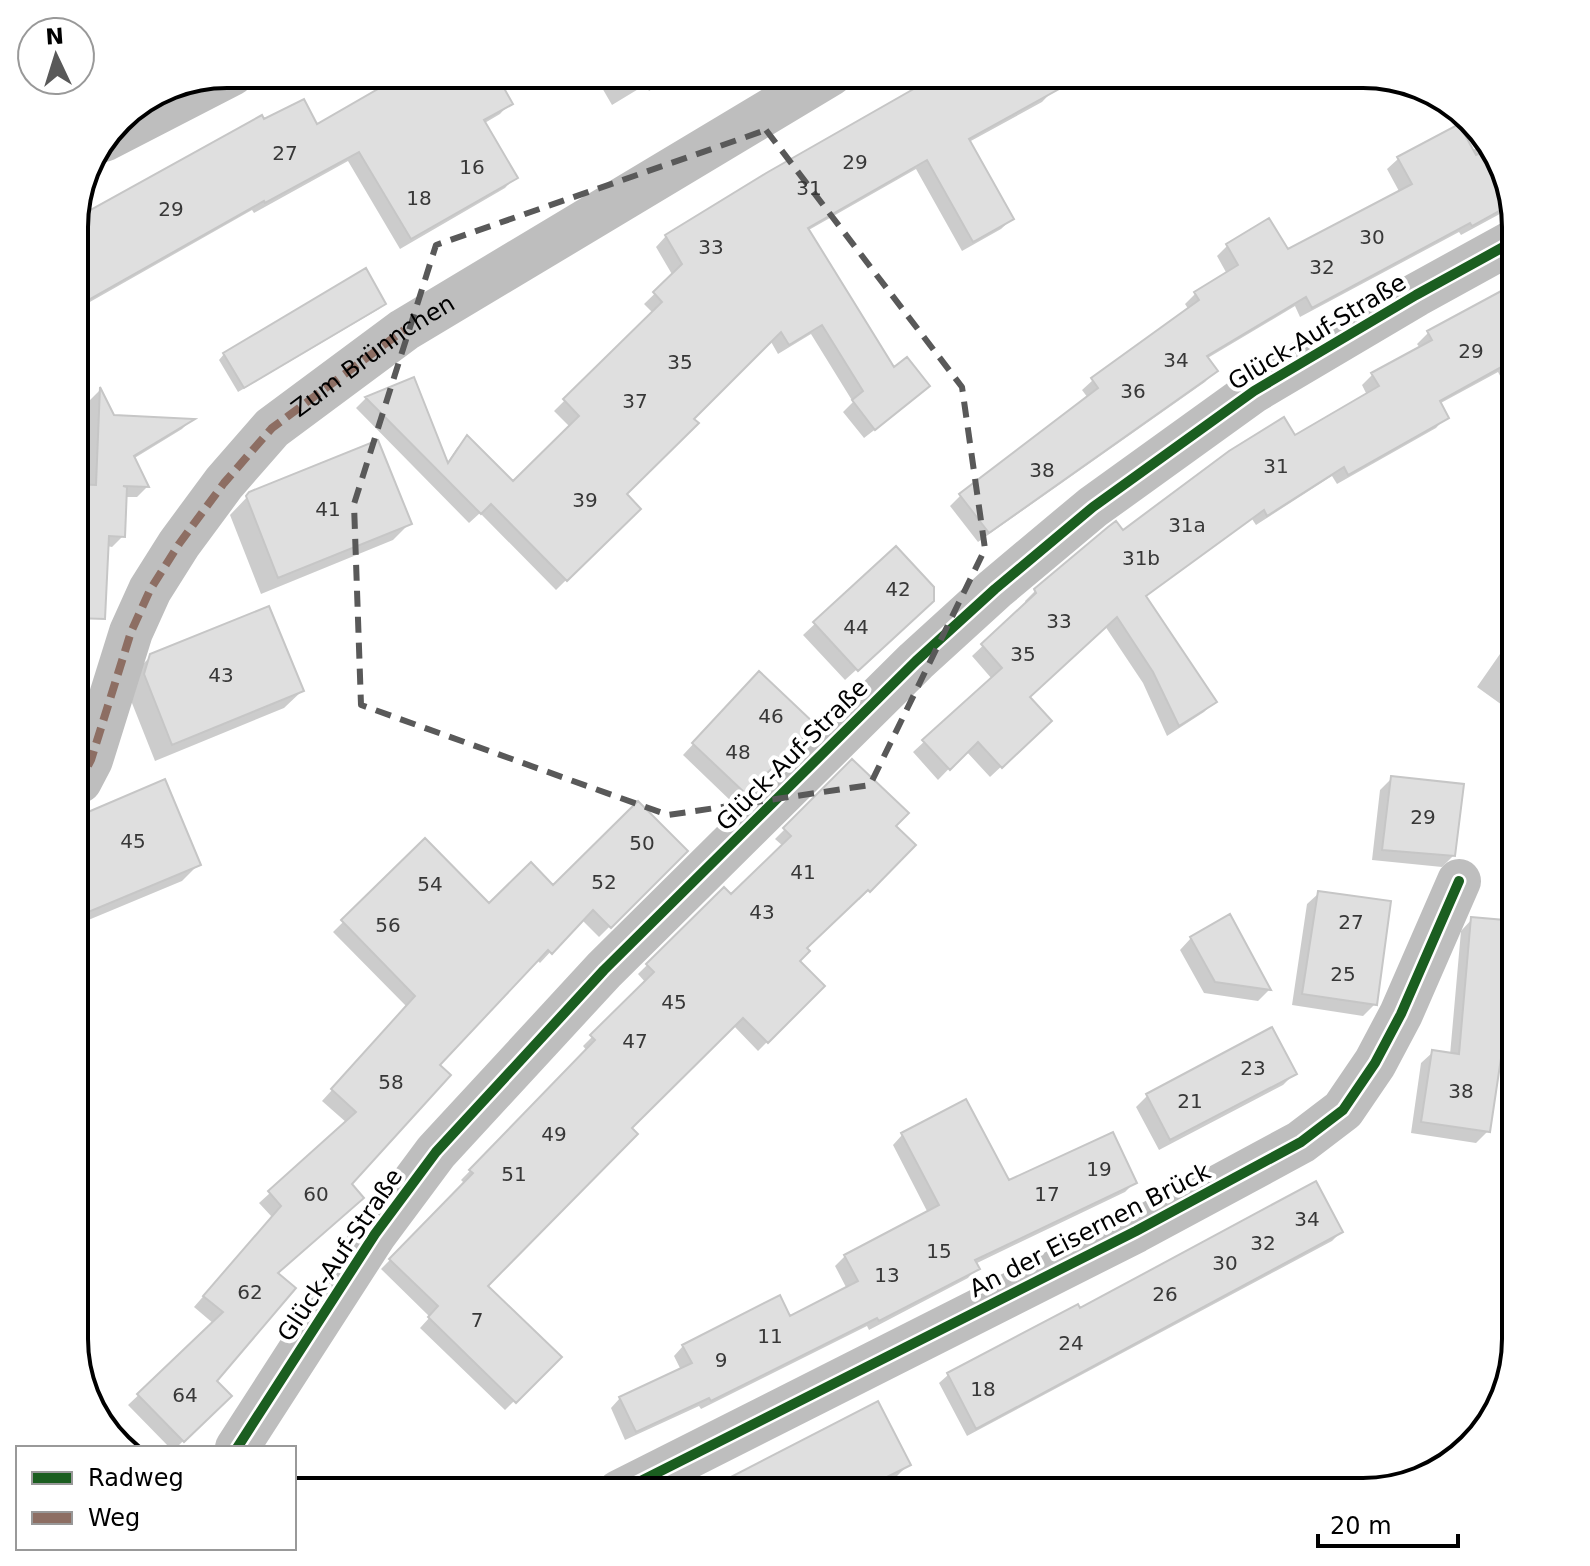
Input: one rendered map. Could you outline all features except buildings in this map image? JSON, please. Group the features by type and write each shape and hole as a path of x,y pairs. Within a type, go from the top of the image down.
{"street":[{"name":"Zum Brünnchen","path":"88,766 131,632 150,590 224,483 272,428 404,330 808,88"},
{"path":"135,124 198,92"},
{"name":"Glück-Auf-Straße","path":"238,1446 375,1234 436,1152 604,970 916,661 995,589 1093,507 1254,391 1502,248"},
{"name":"An der Eisernen Brück","path":"647,1478 1136,1231 1301,1142 1343,1110 1375,1063 1401,1014 1459,881"}],"highlighted area":[{"path":"766,130 962,387 985,549 870,785 668,815 361,705 354,504 436,245"}],"marked path":[{"path":"88,766 131,632 150,590 179,544 224,483 272,428 404,330"}],"cycle path":[{"path":"238,1446 375,1234 436,1152 604,970 916,661 995,589 1093,507 1254,391 1502,248"},
{"path":"647,1478 1136,1231 1301,1142 1343,1110 1375,1063 1401,1014 1459,881"}]}
